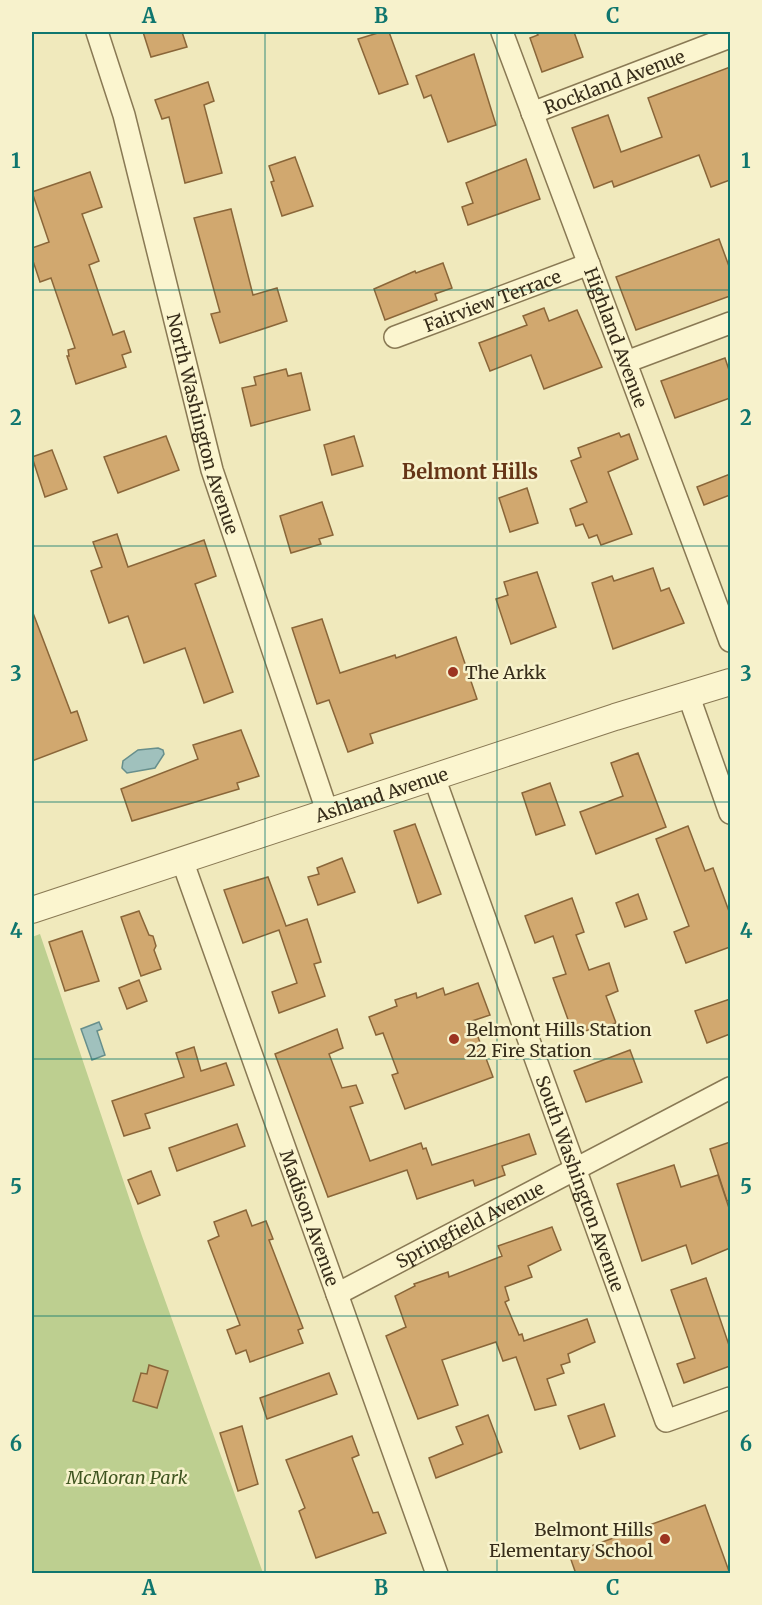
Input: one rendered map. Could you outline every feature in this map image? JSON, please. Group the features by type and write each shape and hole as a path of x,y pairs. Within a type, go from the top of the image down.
{"street":[{"name":"North Washington Avenue","path":"97,32 124,116 212,470 327,812"},
{"name":"Highland Avenue","path":"502,32 730,641"},
{"name":"Rockland Avenue","path":"532,113 730,37"},
{"name":"Fairview Terrace","path":"395,337 589,264"},
{"path":"626,362 730,323"},
{"name":"Ashland Avenue","path":"32,910 730,682"},
{"path":"688,694 730,813"},
{"name":"South Washington Avenue","path":"434,777 666,1420 730,1398"},
{"name":"Madison Avenue","path":"182,860 437,1574"},
{"name":"Springfield Avenue","path":"337,1293 730,1088"}],"green space":[{"name":"McMoran Park","path":"40,934 142,1236 263,1573 32,1573 32,937"}],"water":[{"path":"158,748 163,750 164,754 155,768 127,773 122,768 123,761 138,750"},
{"path":"99,1022 102,1029 97,1031 105,1055 92,1060 81,1029"}],"building":[{"path":"143,32 182,32 187,47 151,57"},
{"path":"389,32 408,84 379,94 358,39"},
{"path":"536,32 574,32 583,57 542,72 530,38 538,35"},
{"path":"474,54 496,125 448,142 431,95 424,98 416,76"},
{"path":"730,67 730,180 711,187 699,155 614,187 612,181 594,188 572,128 608,115 621,152 662,137 648,98"},
{"path":"208,82 214,101 204,105 222,173 185,183 169,117 162,119 155,100"},
{"path":"295,157 313,206 282,216 271,182 274,181 269,166"},
{"path":"526,159 540,199 468,225 462,207 473,203 466,183"},
{"path":"90,172 102,207 82,214 99,261 89,265 113,335 124,331 131,352 122,355 126,367 76,384 67,356 69,356 68,350 75,348 51,278 40,282 32,258 32,248 49,242 32,192"},
{"path":"231,209 253,295 277,288 287,321 220,343 211,314 220,312 194,218"},
{"path":"719,239 730,269 730,296 636,330 616,277"},
{"path":"443,263 452,288 435,294 437,300 385,320 374,289 415,271 416,273"},
{"path":"544,308 549,321 577,310 602,367 544,389 531,355 490,371 479,343 527,325 523,316"},
{"path":"725,358 730,373 730,398 675,418 661,381"},
{"path":"286,369 288,376 301,373 310,410 251,426 242,388 256,385 254,377"},
{"path":"619,433 621,437 629,434 638,459 608,472 632,534 601,545 597,535 589,538 583,524 576,526 570,509 587,502 571,461 581,457 578,448"},
{"path":"166,436 179,470 118,493 104,457"},
{"path":"354,436 363,466 332,475 324,445"},
{"path":"52,450 67,489 45,497 32,457"},
{"path":"730,474 730,495 704,505 697,487"},
{"path":"527,488 538,523 510,532 499,498"},
{"path":"322,502 333,535 319,539 321,544 291,553 280,516"},
{"path":"117,534 128,567 204,540 216,576 195,584 233,692 204,703 185,648 144,663 128,616 109,623 91,571 102,567 93,542"},
{"path":"653,568 661,591 669,588 684,623 613,649 592,583 612,576 614,581"},
{"path":"537,572 556,627 511,644 496,599 508,595 504,582"},
{"path":"33,613 71,713 77,711 87,740 32,761"},
{"path":"322,619 340,673 395,655 396,658 456,637 477,699 370,734 373,743 348,752 329,700 317,704 292,628"},
{"path":"241,730 259,776 237,783 239,789 132,821 121,789 198,759 193,745"},
{"path":"638,753 666,827 596,854 580,812 623,796 611,763"},
{"path":"550,783 565,825 536,835 522,793"},
{"path":"415,824 441,894 418,903 394,831"},
{"path":"688,826 705,871 713,868 730,914 730,947 686,963 674,932 689,926 656,839"},
{"path":"342,858 355,892 318,905 308,877 319,874 317,868"},
{"path":"268,877 286,926 307,919 321,962 314,964 325,996 279,1013 272,992 297,983 279,930 243,943 224,890"},
{"path":"638,894 647,919 625,927 616,903"},
{"path":"572,898 584,932 576,935 589,970 609,963 618,991 606,996 616,1023 577,1033 574,1024 570,1025 553,978 566,974 553,936 535,943 525,916"},
{"path":"139,911 149,935 153,936 156,946 154,950 161,969 141,976 121,917"},
{"path":"82,931 99,981 65,991 49,942"},
{"path":"139,980 147,1001 127,1009 119,988"},
{"path":"478,983 490,1015 472,1021 493,1077 405,1109 392,1075 398,1073 383,1033 376,1035 369,1017 397,1006 395,1000 416,993 417,998 443,988 445,995"},
{"path":"730,999 730,1034 707,1043 695,1011"},
{"path":"337,1029 343,1048 329,1054 342,1088 356,1085 363,1103 350,1107 370,1161 421,1143 423,1149 426,1148 432,1165 529,1134 536,1154 502,1166 505,1175 475,1186 473,1180 417,1199 407,1170 328,1197 275,1054"},
{"path":"194,1047 201,1071 226,1063 234,1085 145,1114 150,1128 124,1136 112,1101 184,1077 176,1053"},
{"path":"630,1050 642,1082 586,1102 574,1071"},
{"path":"237,1124 245,1146 177,1171 169,1148"},
{"path":"730,1142 730,1200 727,1201 710,1149"},
{"path":"674,1165 681,1187 718,1175 730,1211 730,1248 692,1264 686,1245 642,1261 617,1184"},
{"path":"151,1171 160,1195 138,1204 128,1180"},
{"path":"246,1210 252,1226 266,1221 273,1239 269,1240 303,1328 298,1330 303,1343 250,1362 246,1350 236,1354 227,1330 240,1325 208,1241 219,1236 214,1222"},
{"path":"552,1227 561,1250 528,1266 532,1277 505,1287 509,1300 505,1302 519,1335 522,1334 524,1341 587,1319 595,1342 568,1354 570,1362 561,1365 564,1373 547,1379 556,1405 535,1410 516,1357 503,1361 496,1342 442,1360 458,1405 418,1419 386,1336 406,1327 395,1296 415,1286 414,1284 448,1272 449,1277 502,1256 498,1246"},
{"path":"706,1278 730,1348 730,1366 684,1383 677,1364 695,1358 671,1290"},
{"path":"149,1365 168,1371 157,1408 133,1401 141,1373 147,1374"},
{"path":"329,1373 337,1394 267,1419 260,1398"},
{"path":"604,1404 615,1436 580,1449 568,1416"},
{"path":"488,1415 502,1452 436,1478 429,1458 463,1444 456,1427"},
{"path":"242,1426 258,1484 238,1491 220,1433"},
{"path":"352,1436 359,1455 352,1458 373,1513 378,1512 386,1533 316,1558 299,1511 305,1508 286,1460"},
{"name":"Belmont Hills Elementary School","path":"705,1505 730,1574 576,1574 569,1554"}],"place":[{"name":"The Arkk","path":"453,672"},
{"name":"Belmont Hills Station 22 Fire Station","path":"454,1039"},
{"name":"Belmont Hills Elementary School","path":"665,1539"}],"district":[{"name":"Belmont Hills","path":"470,471"}]}
